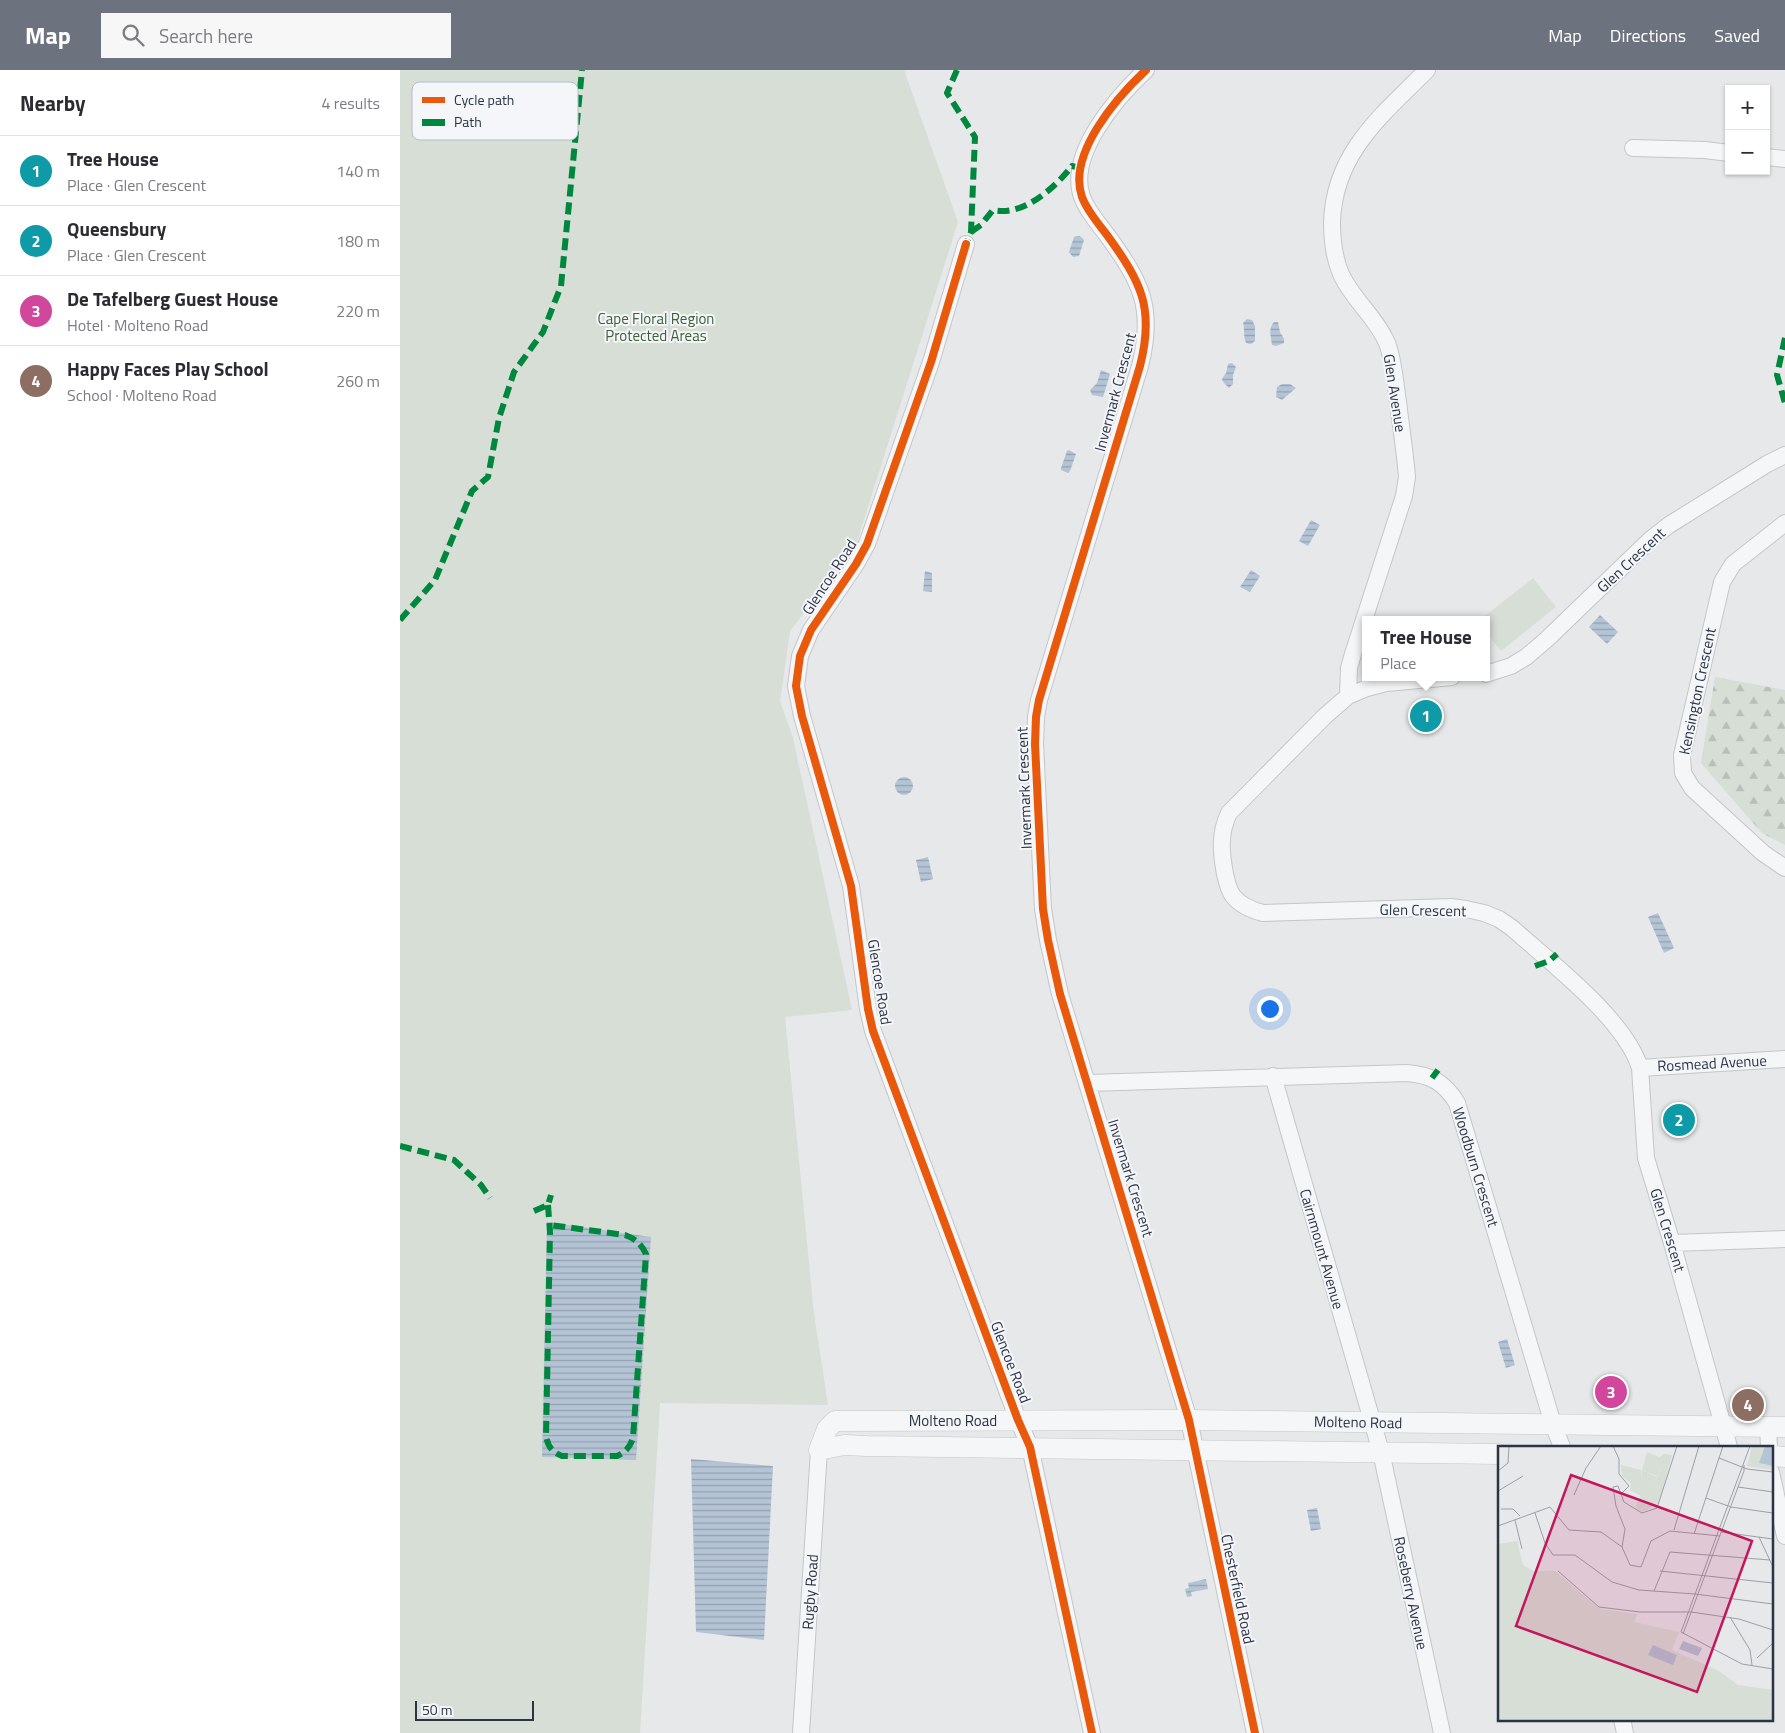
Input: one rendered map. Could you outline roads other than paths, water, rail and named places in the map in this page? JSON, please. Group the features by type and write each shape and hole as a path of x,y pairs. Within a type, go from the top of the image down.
{"street":[{"name":"Invermark Crescent","path":"1146,70 1106,116 1089,145 1080,168 1079,181 1086,205 1120,253 1138,284 1146,309 1146,336 1140,366 1039,700 1036,716 1035,744 1043,909 1060,994 1189,1420 1194,1450"},
{"name":"Glen Avenue","path":"1365,616 1404,496 1407,477 1390,352 1381,330 1341,274 1332,236 1332,213 1336,191 1352,152 1376,121 1427,70"},
{"path":"1633,148 1705,150 1725,152"},
{"path":"1770,157 1785,159"},
{"name":"Glencoe Road","path":"966,244 931,362 867,544 856,564 811,630 800,656 796,686 802,716 851,886 868,1009 873,1031 1018,1420 1030,1447 1092,1733"},
{"name":"Glen Crescent","path":"1490,673 1511,666 1526,657 1651,539 1669,525 1767,464 1785,456"},
{"name":"Kensington Crescent","path":"1784,527 1733,564 1722,582 1681,764 1683,773 1692,788 1763,853 1785,868"},
{"name":"Glen Avenue","path":"1348,696 1349,668 1362,624"},
{"name":"Glen Crescent","path":"1399,681 1386,682 1348,696 1325,716 1229,813 1222,832 1222,856 1228,887 1232,895 1240,903 1250,910 1263,913 1437,907 1466,909 1484,913 1512,928 1590,998 1624,1037 1636,1056 1640,1068 1646,1158 1672,1243 1729,1446"},
{"name":"Rosmead Avenue","path":"1640,1068 1785,1059"},
{"name":"Woodburn Crescent","path":"1088,1083 1273,1076 1420,1074 1439,1082 1452,1095 1464,1122 1553,1424 1562,1446"},
{"name":"Cairnmount Avenue","path":"1273,1076 1381,1452"},
{"path":"1672,1243 1785,1239"},
{"path":"939,1446 940,1420"},
{"path":"1058,1420 1061,1448"},
{"path":"1111,1448 1112,1420"},
{"name":"Molteno Road","path":"1491,1454 939,1446 844,1446 819,1450 827,1429 835,1421 1189,1420 1724,1425 1774,1434"},
{"path":"867,1446 868,1421"},
{"path":"1262,1421 1262,1451"},
{"path":"1485,1423 1491,1454"},
{"name":"Rugby Road","path":"801,1733 819,1450"},
{"name":"Chesterfield Road","path":"1194,1450 1255,1733"},
{"name":"Roseberry Avenue","path":"1381,1452 1442,1733"},
{"path":"1772,1456 1785,1457"},
{"path":"1772,1477 1785,1536"},
{"path":"1622,1720 1625,1733"}],"water":[{"path":"1077,236 1084,240 1079,256 1073,257 1069,252 1074,237"},
{"path":"1247,319 1252,320 1255,326 1255,341 1251,344 1246,343 1245,338 1243,323"},
{"path":"1274,322 1278,322 1284,339 1284,343 1276,346 1272,345 1270,330"},
{"path":"1232,363 1236,367 1233,375 1233,384 1229,388 1222,379 1228,364"},
{"path":"1101,370 1110,374 1103,397 1092,395 1090,390 1097,383"},
{"path":"1282,384 1290,384 1296,388 1282,400 1276,397 1277,387"},
{"path":"1069,450 1076,454 1068,473 1061,470 1061,468"},
{"path":"1311,520 1320,525 1308,546 1299,541"},
{"path":"1251,570 1260,576 1250,592 1240,587"},
{"path":"925,571 932,573 932,592 923,591"},
{"path":"1600,615 1618,632 1607,644 1589,627"},
{"path":"904,777 910,780 913,786 910,792 904,795 898,792 895,786 898,780"},
{"path":"928,857 933,879 921,882 916,860"},
{"path":"1658,913 1674,948 1664,953 1648,917"},
{"path":"547,1222 651,1237 636,1460 542,1457"},
{"path":"1507,1339 1515,1365 1506,1368 1498,1342"},
{"path":"691,1459 773,1466 764,1640 696,1632"},
{"path":"1317,1508 1321,1529 1311,1531 1307,1510"},
{"path":"1206,1579 1208,1589 1191,1592 1192,1596 1187,1597 1185,1589 1189,1588 1188,1583"}],"place":[{"name":"Tree House","path":"1426,716"},
{"name":"Queensbury","path":"1679,1120"},
{"name":"De Tafelberg Guest House","path":"1611,1392"},
{"name":"Happy Faces Play School","path":"1748,1405"}],"park label":[{"name":"Cape Floral Region Protected Areas","path":"656,326"}]}
